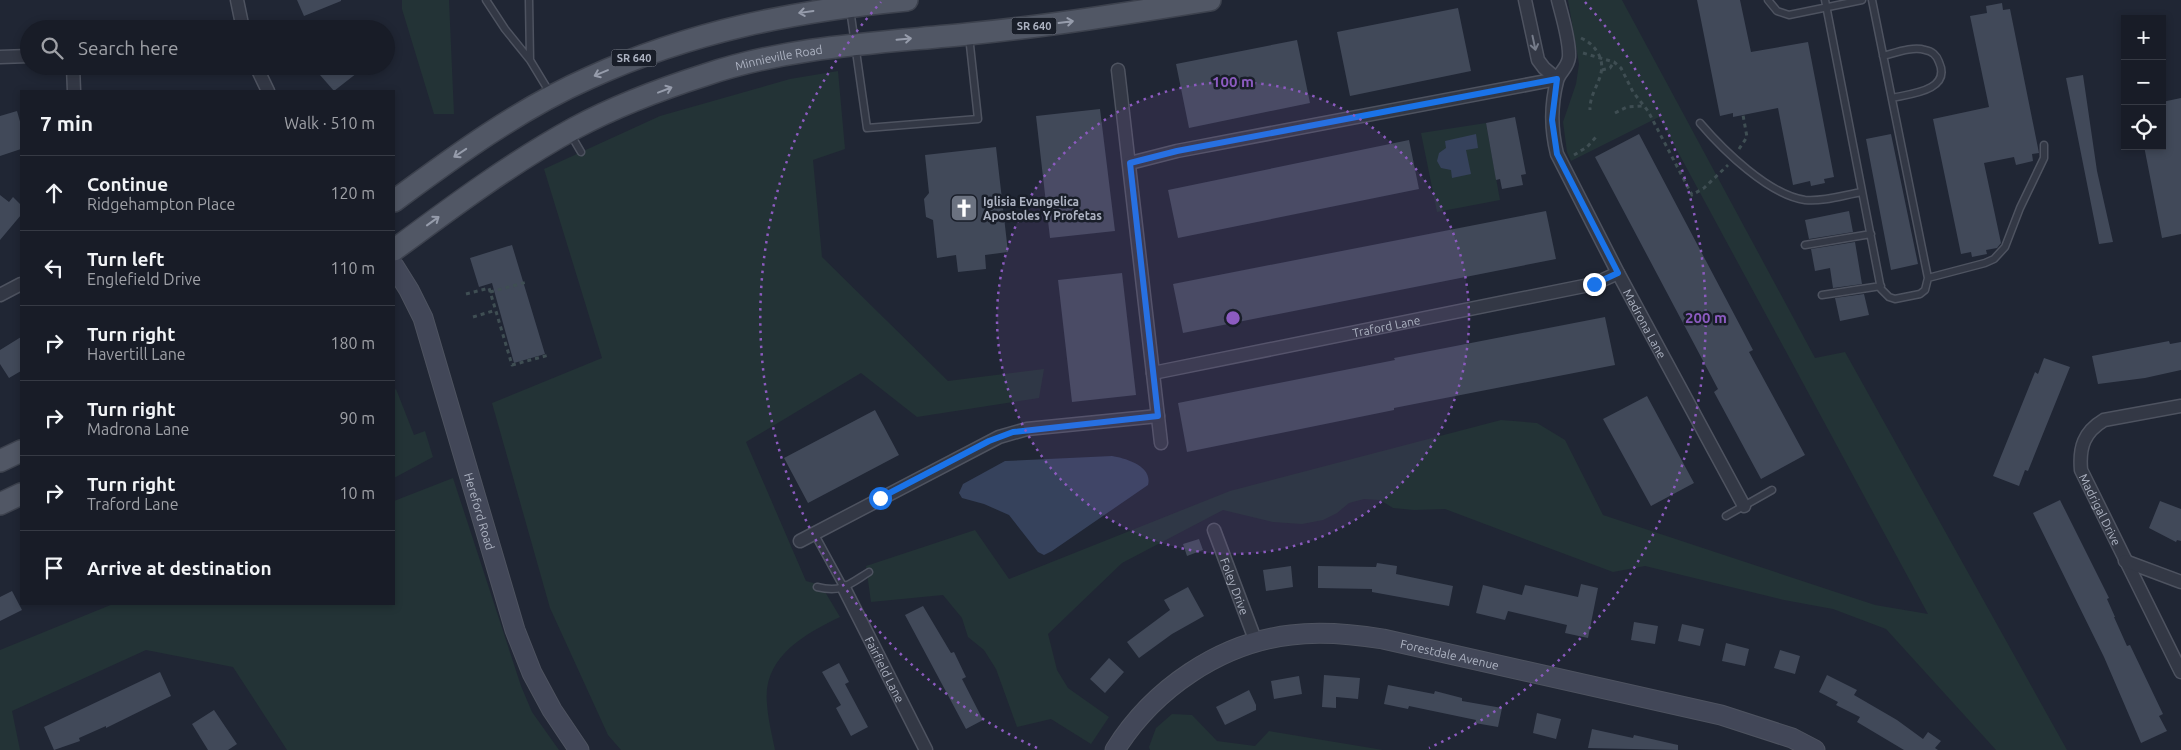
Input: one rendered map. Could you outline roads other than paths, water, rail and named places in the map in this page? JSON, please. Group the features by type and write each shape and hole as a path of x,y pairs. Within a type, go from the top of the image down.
{"main road":[{"name":"SR 640","path":"395,200 490,133 587,78 637,57 688,39 732,27 798,13 849,3 907,0"},
{"name":"Minnieville Road","path":"395,249 511,167 569,132 630,103 705,74 788,54 856,43 968,34 1093,19 1210,0"},
{"path":"0,461 20,451"},
{"path":"0,504 20,494"}],"street":[{"path":"237,0 241,20"},
{"path":"1525,0 1538,60 1557,79"},
{"name":"Madrona Lane","path":"1558,0 1569,54 1568,64 1557,79 1552,120 1557,154 1618,273 1744,506"},
{"path":"0,57 20,56"},
{"path":"1118,70 1162,443"},
{"path":"73,75 74,90"},
{"path":"260,75 268,90"},
{"path":"1130,163 1186,149 1557,79"},
{"name":"Hereford Road","path":"395,268 409,290 427,331 515,630 532,673 552,710 579,750"},
{"name":"Traford Lane","path":"1153,373 1594,284 1618,273"},
{"path":"0,295 20,285"},
{"name":"Madrigal Drive","path":"2181,406 2104,420 2086,434 2080,457 2081,470 2181,672"},
{"path":"800,541 999,437 1027,429 1158,416"},
{"name":"Foley Drive","path":"1214,530 1256,642"},
{"path":"2125,561 2181,582"},
{"name":"Fairfield Lane","path":"844,588 926,750"},
{"name":"Forestdale Avenue","path":"1115,750 1140,716 1161,695 1185,676 1211,660 1256,642 1291,634 1324,633 1350,634 1383,639 1722,715 1792,738 1814,750"}],"lane":[{"path":"486,0 505,29 530,60 552,97"},
{"path":"529,0 530,60"},
{"path":"1768,0 1773,8 1782,14 1825,4 1862,0"},
{"path":"1825,4 1881,286 1884,294 1894,299 1920,294 1926,290 1928,278 1872,0"},
{"path":"849,3 867,128 978,119 968,34"},
{"path":"1883,56 1917,49 1926,50 1934,54 1941,67 1940,78 1928,90 1892,98"},
{"path":"1700,123 1735,160 1762,180 1795,198 1813,200 1862,192"},
{"path":"569,132 581,152"},
{"path":"1928,278 1985,263 1994,259 2005,247 2020,208 2044,158 2044,145"},
{"path":"1806,244 1870,234"},
{"path":"1822,295 1881,286"},
{"path":"1726,516 1772,490"},
{"path":"814,533 844,588"},
{"path":"817,587 835,590 844,588 868,572"}],"water":[{"path":"1476,134 1478,148 1466,150 1471,174 1452,178 1451,170 1441,168 1437,161 1439,153 1446,148 1445,141"},
{"path":"1112,456 1130,461 1142,468 1148,478 1148,485 1044,555 1038,552 1009,515 984,504 962,498 959,493 963,484 1005,461"}],"place":[{"name":"Iglisia Evangelica Apostoles Y Profetas","path":"964,208"}]}
